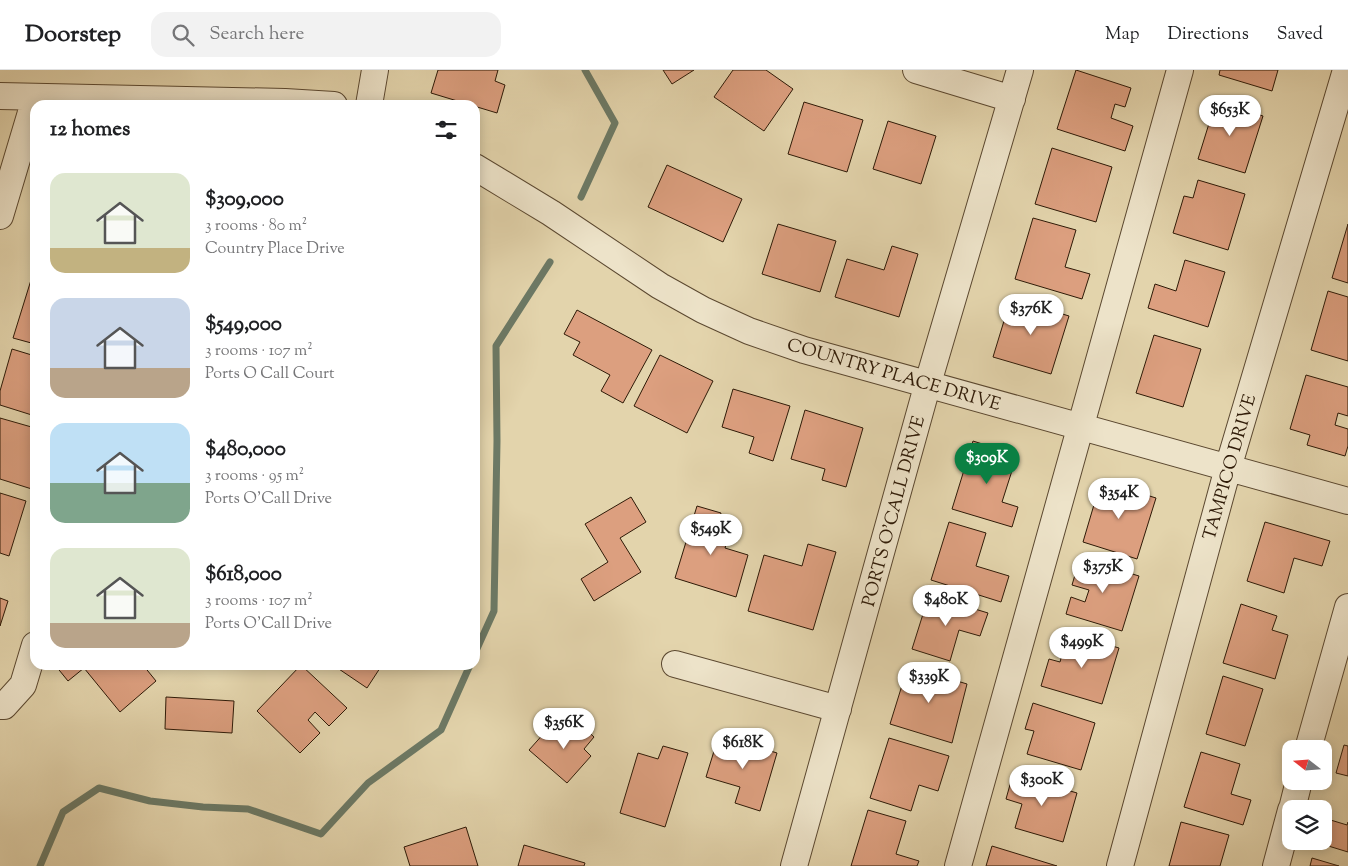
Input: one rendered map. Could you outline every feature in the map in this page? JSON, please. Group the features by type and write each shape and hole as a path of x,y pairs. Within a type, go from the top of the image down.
{"street":[{"path":"370,100 374,70"},
{"path":"916,70 1012,99"},
{"name":"PORTS O'CALL DRIVE","path":"794,866 928,383 1020,70"},
{"path":"958,866 1180,70"},
{"name":"TAMPICO DRIVE","path":"1120,866 1228,468 1346,70"},
{"path":"0,96 73,100"},
{"path":"0,216 30,116"},
{"name":"COUNTRY PLACE DRIVE","path":"480,170 551,213 660,286 703,310 749,331 804,350 928,383 1348,502"},
{"path":"1311,740 1348,607"},
{"path":"0,706 4,706 23,685 30,662"},
{"path":"675,664 838,709"},
{"path":"1276,866 1282,845"}],"building":[{"path":"438,70 498,70 495,81 505,85 497,113 480,108 480,100 454,100 431,93"},
{"path":"663,70 694,70 672,84"},
{"path":"733,70 766,70 793,89 764,131 714,97"},
{"path":"1076,70 1131,88 1125,107 1115,104 1111,118 1133,126 1125,151 1057,129"},
{"path":"1220,70 1278,70 1272,91 1219,75"},
{"path":"1216,101 1263,116 1245,173 1198,159"},
{"path":"804,102 863,120 847,172 788,154"},
{"path":"888,121 936,136 921,184 873,169"},
{"path":"1052,148 1112,167 1096,222 1035,204"},
{"path":"667,165 742,199 723,242 648,207"},
{"path":"1198,180 1245,194 1228,250 1173,233 1184,196 1193,198"},
{"path":"1033,218 1076,230 1065,267 1090,274 1082,299 1015,279"},
{"path":"778,224 836,241 820,292 762,274"},
{"path":"1348,224 1348,283 1332,278"},
{"path":"892,246 918,254 899,317 835,297 847,259 884,270"},
{"path":"1185,260 1225,272 1208,327 1148,308 1155,284 1176,291"},
{"path":"30,283 30,343 13,338"},
{"path":"1328,291 1348,297 1348,361 1311,350"},
{"path":"1011,298 1069,316 1051,374 993,357"},
{"path":"577,310 652,350 623,403 601,391 610,375 573,355 580,342 564,334"},
{"path":"1154,335 1201,349 1183,407 1136,393"},
{"path":"12,349 30,354 30,414 0,405 0,391"},
{"path":"660,355 713,381 687,433 634,406"},
{"path":"1306,375 1348,387 1348,416 1338,413 1335,425 1348,429 1348,446 1345,456 1307,445 1310,435 1290,429"},
{"path":"733,389 790,406 773,461 749,453 754,437 722,427"},
{"path":"805,410 863,428 846,487 822,480 825,469 791,459"},
{"path":"0,418 30,427 30,488 0,479"},
{"path":"973,441 1017,455 1002,502 1018,507 1012,527 952,509"},
{"path":"1101,481 1156,498 1137,559 1083,542"},
{"path":"0,493 26,501 9,556 0,553"},
{"path":"631,497 646,522 620,538 641,572 594,601 581,579 608,562 585,524"},
{"path":"697,506 721,513 716,531 729,535 725,548 748,555 736,597 675,578"},
{"path":"949,522 986,533 976,566 1009,576 1001,602 931,580"},
{"path":"1265,522 1330,541 1322,566 1294,558 1284,593 1247,581"},
{"path":"808,544 836,552 813,630 748,611 764,555 802,566"},
{"path":"1080,558 1139,576 1122,631 1066,614 1071,597 1085,602 1089,590 1072,585"},
{"path":"929,595 988,613 980,636 959,630 950,661 912,649"},
{"path":"0,598 8,601 0,626"},
{"path":"1241,604 1277,616 1272,630 1288,635 1275,679 1223,663"},
{"path":"1068,633 1119,648 1102,704 1041,686 1049,659 1060,662"},
{"path":"908,666 967,684 952,743 890,724"},
{"path":"59,670 82,670 68,681"},
{"path":"86,670 147,670 156,681 120,712"},
{"path":"296,670 306,670 347,708 329,726 315,712 308,720 320,733 300,753 257,711"},
{"path":"340,670 379,670 367,688"},
{"path":"1223,676 1263,689 1245,746 1206,734"},
{"path":"166,697 234,701 232,733 165,729"},
{"path":"1033,703 1095,723 1081,770 1027,754 1034,731 1025,729"},
{"path":"577,721 594,737 584,749 591,756 567,783 529,750 554,722 566,733"},
{"path":"719,735 777,753 760,811 735,803 740,787 706,777"},
{"path":"889,738 949,756 938,791 919,785 911,811 870,798"},
{"path":"1344,745 1348,746 1348,776 1336,773"},
{"path":"663,746 688,753 665,827 620,813 638,753 658,759"},
{"path":"1201,752 1240,764 1231,794 1251,800 1243,825 1184,807"},
{"path":"1013,774 1077,793 1063,842 1015,828 1022,804 1006,799"},
{"path":"868,810 906,821 896,854 919,861 917,866 851,866"},
{"path":"1332,820 1347,825 1348,822 1348,852 1332,847"},
{"path":"1181,822 1229,835 1220,866 1169,866"},
{"path":"466,827 478,866 410,866 404,847"},
{"path":"524,845 585,863 584,866 518,866"},
{"path":"992,846 1057,866 986,866"},
{"path":"1312,858 1339,866 1310,866"}],"waterway":[{"path":"581,197 615,123 585,70"},
{"path":"480,642 494,611 497,441 496,346 550,262"},
{"path":"40,866 63,812 99,788 150,801 203,807 248,809 321,834 368,783 441,730 468,670"}]}
